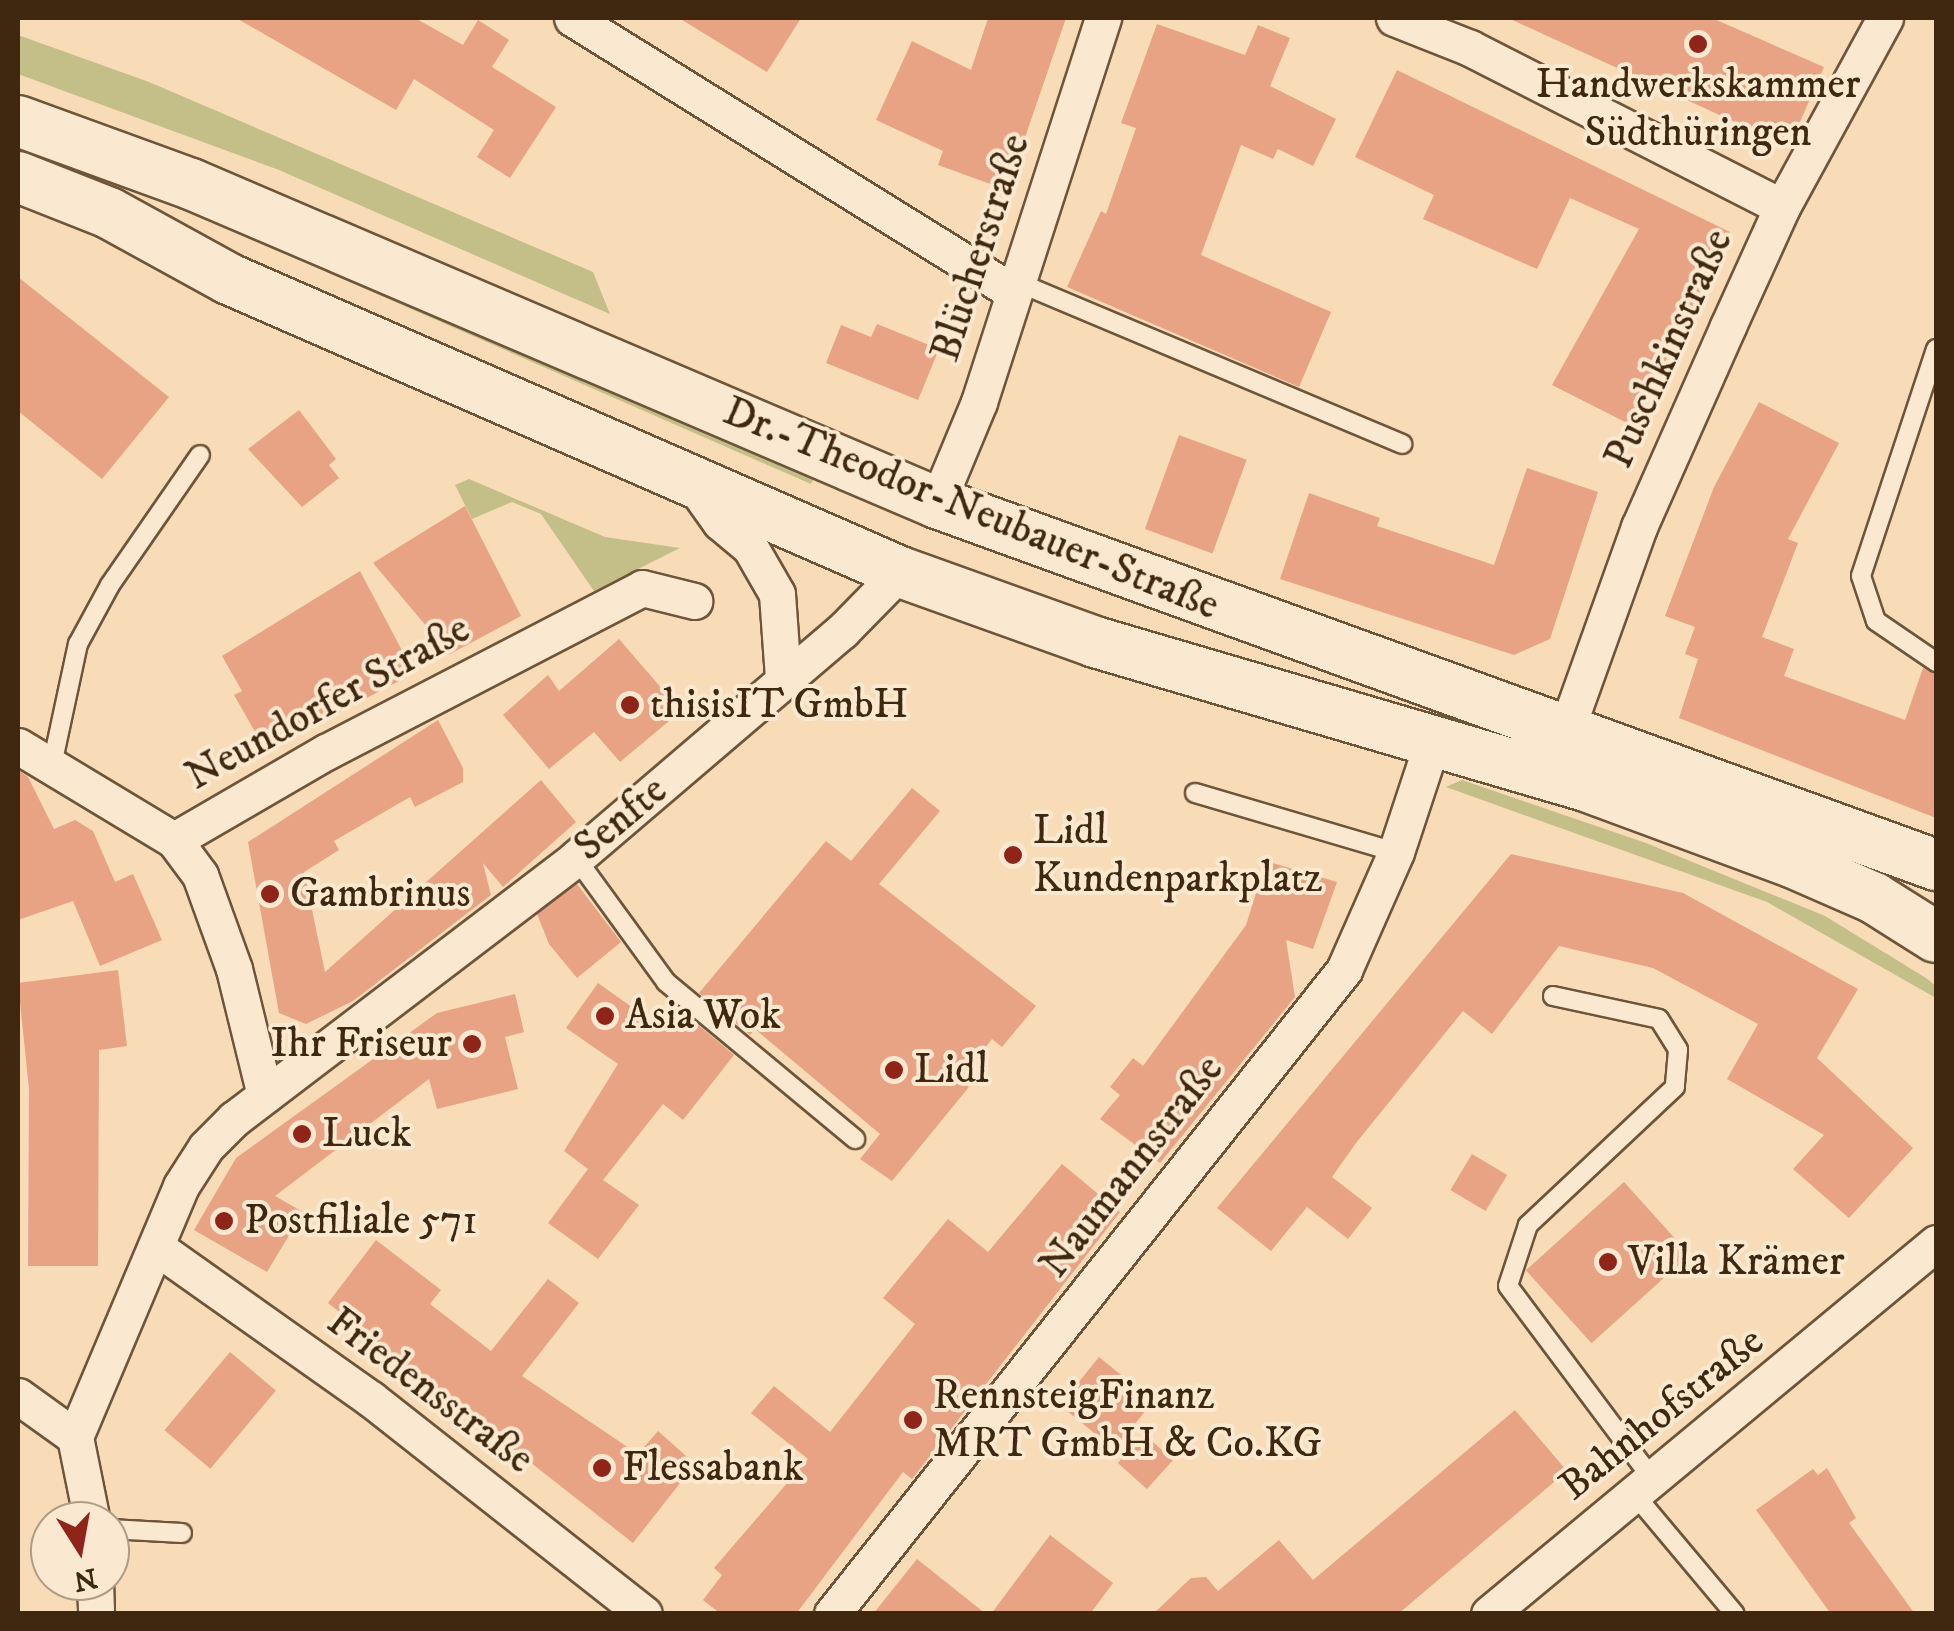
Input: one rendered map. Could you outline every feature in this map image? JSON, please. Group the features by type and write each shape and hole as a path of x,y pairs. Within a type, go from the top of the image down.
{"main road":[{"name":"Dr.-Theodor-Neubauer-Straße","path":"18,121 191,184 937,504 1936,866"},
{"name":"Dr.-Theodor-Neubauer-Straße","path":"18,177 110,213 229,279 900,572 1095,642 1434,737 1792,862 1874,898 1936,937"},
{"name":"Senfte","path":"900,572 937,504"}],"street":[{"path":"572,18 1015,287"},
{"name":"Blücherstraße","path":"937,504 979,402 1103,18"},
{"path":"1394,18 1470,48 1782,207"},
{"name":"Puschkinstraße","path":"1566,731 1638,526 1782,207 1884,18"},
{"name":"Dr.-Theodor-Neubauer-Straße","path":"692,484 720,522 750,547 777,594 783,678"},
{"name":"Senfte","path":"75,1438 156,1247 206,1147 265,1095 576,858 900,572"},
{"name":"Neundorfer Straße","path":"18,746 174,840 326,752 642,588 694,601"},
{"name":"Naumannstraße","path":"832,1614 1344,970 1396,852 1434,737"},
{"path":"174,840 218,916 265,1095"},
{"name":"Bahnhofstraße","path":"1498,1610 1936,1243"},
{"name":"Friedensstraße","path":"156,1247 371,1399 644,1614"},
{"path":"18,1396 75,1438 88,1501"}],"lane":[{"path":"1015,287 1402,444"},
{"path":"1936,349 1861,576 1876,621 1936,662"},
{"path":"52,765 78,644 110,584 200,455"},
{"path":"1195,793 1396,852"},
{"path":"576,858 666,982 856,1138"},
{"path":"1553,996 1659,1019 1678,1050 1675,1087 1528,1224 1508,1286 1734,1614"},
{"path":"130,1530 182,1533"}],"shaded area":[{"path":"18,35 149,82 593,272 610,314 279,170 18,74"},
{"path":"181,197 815,476 811,484 178,207"},
{"path":"469,479 605,537 680,548 594,591 541,514 512,502 472,519 455,485"},
{"path":"1462,780 1646,843 1825,916 1926,978 1936,986 1936,998 1767,902 1446,787"}],"building":[{"path":"236,18 415,18 463,45 478,20 509,40 492,67 556,107 510,178 477,157 494,130 414,79 396,110"},
{"path":"679,18 801,18 767,72"},
{"path":"988,18 1066,18 1007,190 938,165 943,151 876,120 912,41 971,70"},
{"path":"1508,18 1712,18 1824,67 1789,147"},
{"path":"1157,24 1245,55 1258,25 1290,38 1270,86 1336,119 1313,166 1278,149 1273,159 1241,145 1201,255 1331,312 1299,387 1067,287 1101,211 1106,214 1136,128 1121,123"},
{"path":"1397,70 1730,232 1633,426 1552,385 1639,229 1570,198 1537,269 1423,219 1434,195 1355,157"},
{"path":"18,277 169,397 102,479 18,411"},
{"path":"877,324 939,349 918,400 826,363 841,325 871,337"},
{"path":"1759,402 1839,443 1788,539 1798,543 1762,637 1794,649 1784,676 1905,720 1923,668 1936,674 1936,818 1679,718 1698,659 1685,654 1695,627 1665,616 1714,487"},
{"path":"299,410 336,459 329,465 339,478 302,507 248,449"},
{"path":"1179,435 1247,460 1212,554 1145,529"},
{"path":"1527,468 1598,492 1550,639 1514,655 1280,579 1309,493 1380,518 1377,526 1494,565"},
{"path":"465,506 521,616 450,654 373,563"},
{"path":"360,571 414,673 266,751 234,695 242,691 222,656"},
{"path":"619,639 681,711 620,762 594,732 549,769 503,715 548,675 559,691"},
{"path":"438,720 463,768 463,782 415,807 410,797 334,841 339,850 304,872 325,972 541,780 576,822 503,887 483,863 491,895 353,1001 306,1024 279,1013 248,842"},
{"path":"18,770 28,777 54,829 75,820 93,831 115,882 133,874 162,940 100,966 73,901 18,920"},
{"name":"Lidl","path":"912,788 940,811 879,884 1036,1006 1002,1047 992,1039 960,1080 969,1087 892,1181 860,1159 880,1134 755,1029 750,1035 699,993 826,841 851,861"},
{"path":"1511,854 1683,893 1858,989 1817,1058 1913,1148 1849,1218 1793,1169 1824,1135 1727,1079 1758,1024 1653,968 1559,946 1492,1034 1463,1011 1356,1143 1332,1177 1372,1208 1348,1239 1307,1207 1271,1251 1217,1208"},
{"path":"1266,861 1337,882 1313,949 1286,940 1295,997 1160,1163 1100,1119 1120,1095 1110,1087 1133,1058 1143,1066 1246,925"},
{"path":"577,884 621,942 577,978 549,944 537,914"},
{"path":"118,970 127,1046 99,1050 98,1266 28,1266 29,1089 18,983"},
{"path":"598,983 667,1032 683,1012 734,1055 683,1120 663,1104 603,1180 639,1205 598,1259 548,1223 588,1169 564,1151 618,1064 566,1028"},
{"path":"515,994 524,1032 505,1037 518,1089 437,1109 429,1079 275,1196 303,1212 267,1272 194,1230 236,1158 437,1013"},
{"path":"1472,1154 1507,1175 1486,1211 1450,1190"},
{"path":"1062,1164 1120,1212 912,1479 903,1472 796,1614 721,1614 703,1600 722,1575 714,1568 808,1459 751,1413 774,1386 830,1432 915,1324 883,1298 948,1219 988,1252"},
{"name":"Villa Krämer","path":"1624,1182 1690,1255 1591,1343 1526,1270"},
{"path":"376,1240 441,1290 430,1304 491,1351 548,1279 579,1303 522,1376 638,1454 658,1431 695,1464 633,1543 328,1303"},
{"path":"230,1352 276,1391 210,1469 164,1430"},
{"path":"1099,1357 1153,1401 1114,1449 1060,1405"},
{"path":"1515,1410 1567,1471 1398,1614 1153,1614 1191,1578 1206,1577 1218,1591 1279,1540 1313,1580"},
{"path":"1144,1434 1173,1460 1147,1489 1118,1463"},
{"path":"1827,1468 1856,1518 1849,1523 1915,1614 1831,1614 1756,1510 1813,1469 1818,1475"},
{"path":"1050,1535 1113,1583 1090,1614 991,1614"},
{"path":"917,1559 986,1614 873,1614"}],"place":[{"name":"Handwerkskammer Südthüringen","path":"1698,44"},
{"name":"thisisIT GmbH","path":"630,705"},
{"name":"Lidl Kundenparkplatz","path":"1013,855"},
{"name":"Gambrinus","path":"270,894"},
{"name":"Asia Wok","path":"605,1016"},
{"name":"Ihr Friseur","path":"472,1044"},
{"name":"Lidl","path":"894,1070"},
{"name":"Luck","path":"302,1134"},
{"name":"Postfiliale 571","path":"224,1221"},
{"name":"Villa Krämer","path":"1608,1262"},
{"name":"RennsteigFinanz MRT GmbH & Co.KG","path":"913,1420"},
{"name":"Flessabank","path":"602,1468"}]}
